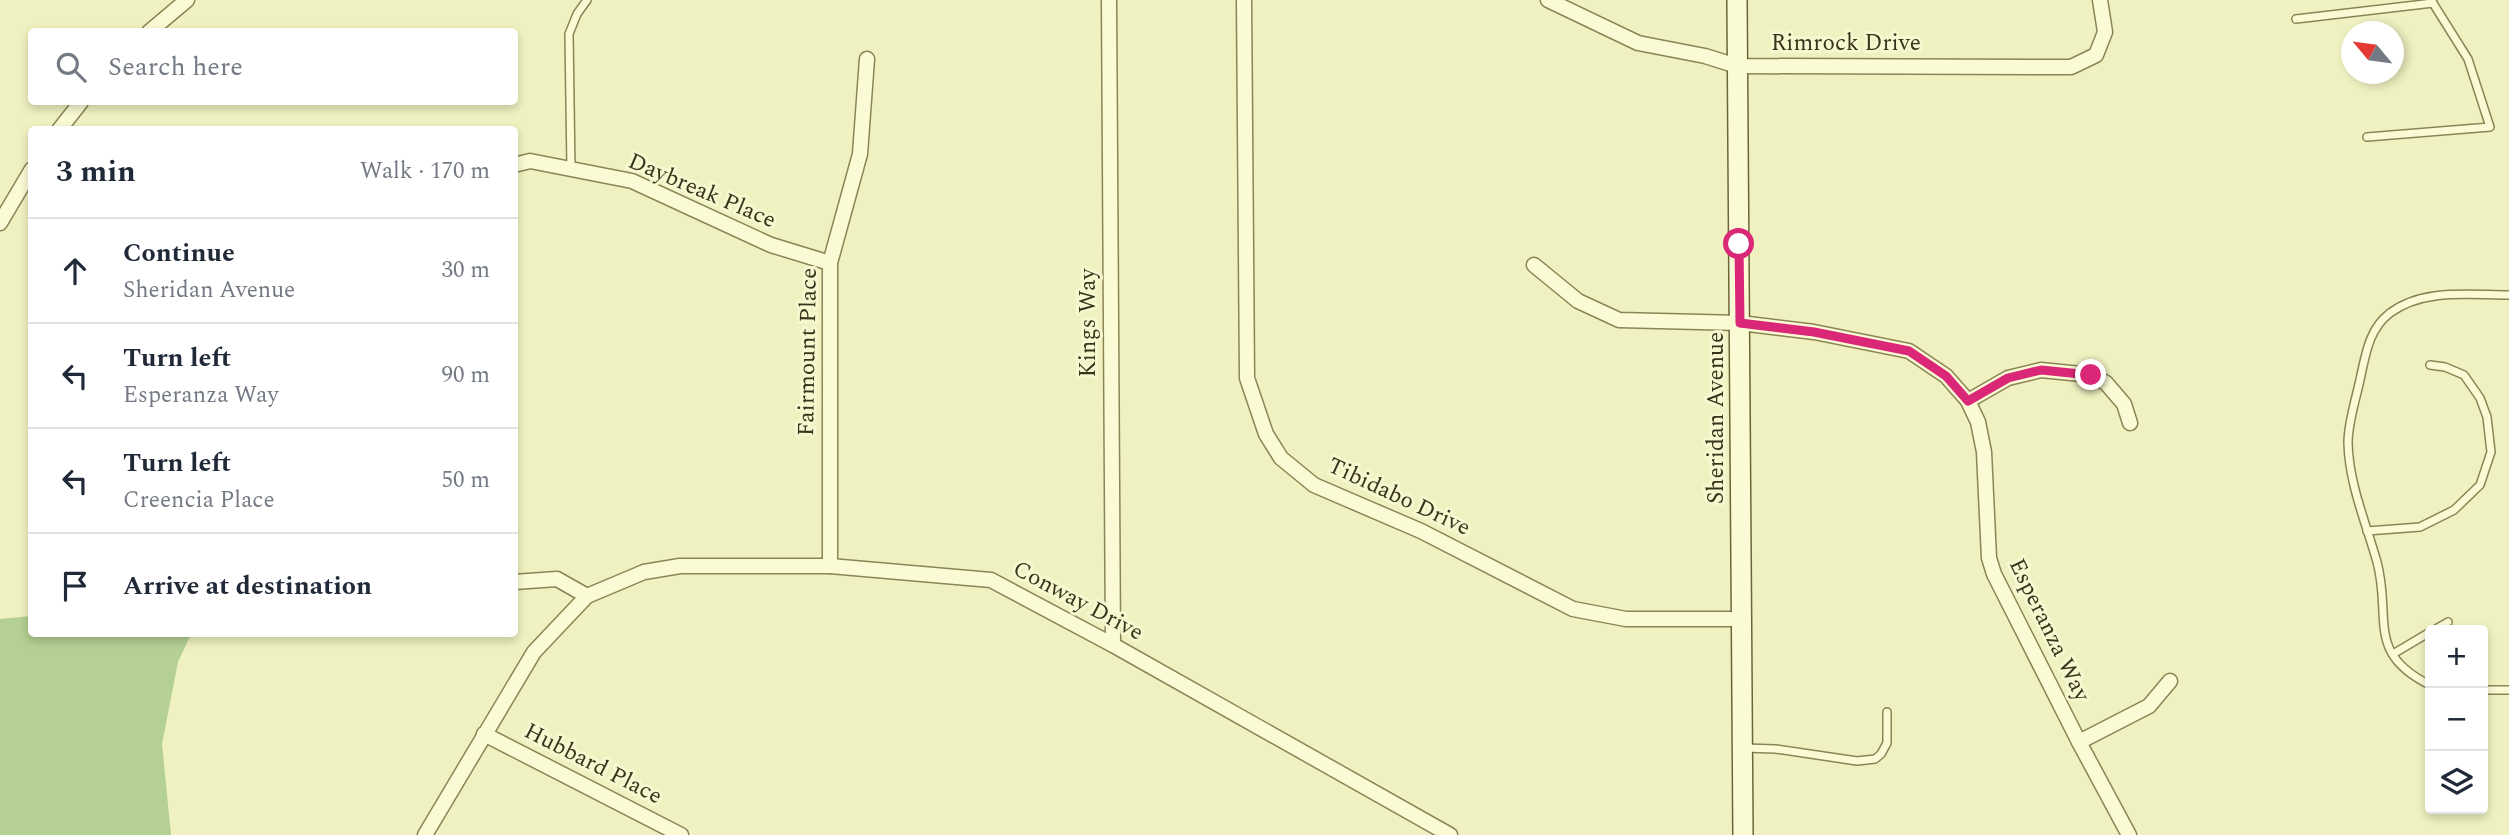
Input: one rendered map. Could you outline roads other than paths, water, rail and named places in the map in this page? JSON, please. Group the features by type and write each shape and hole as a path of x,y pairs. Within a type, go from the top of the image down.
{"street":[{"path":"154,28 187,0"},
{"name":"Kings Way","path":"1109,0 1113,645"},
{"name":"Rimrock Drive","path":"1548,0 1638,43 1737,65 2071,68 2096,55 2105,32 2100,0"},
{"name":"Sheridan Avenue","path":"1737,0 1744,835"},
{"name":"Tibidabo Drive","path":"1244,3 1247,377 1266,434 1281,458 1314,485 1421,531 1573,609 1626,619 1742,619"},
{"name":"Fairmount Place","path":"830,566 830,263 860,154 867,59"},
{"path":"62,126 79,105"},
{"name":"Daybreak Place","path":"518,164 530,161 632,181 771,245 830,263"},
{"path":"0,223 28,176"},
{"name":"Esperanza Way","path":"1534,265 1578,302 1619,320 1740,323 1814,332 1909,351 1946,376 1968,401 1978,422 1984,452 1989,558 1994,574 2129,835"},
{"path":"1968,401 2008,378 2041,370 2091,375 2106,383 2124,404 2130,424"},
{"name":"Conway Drive","path":"587,596 644,572 680,566 830,566 991,580 1113,645 1450,835"},
{"path":"425,835 534,652 587,596 558,579 518,582"},
{"path":"2079,742 2149,706 2170,681"},
{"name":"Hubbard Place","path":"484,734 681,835"}],"lane":[{"path":"571,171 569,34 577,14 587,0"},
{"path":"2296,19 2432,1 2468,60 2490,127 2367,137"},
{"path":"2425,682 2409,674 2393,654 2384,636 2378,565 2352,476 2348,441 2368,344 2377,327 2390,313 2420,299 2441,294 2509,295"},
{"path":"2367,531 2420,527 2454,510 2480,485 2491,452 2487,417 2480,398 2464,376 2445,367 2430,365"},
{"path":"2443,625 2448,622"},
{"path":"2393,654 2425,635"},
{"path":"2488,690 2509,690"},
{"path":"1743,748 1776,749 1857,761 1875,759 1881,754 1886,743 1887,712"}]}
